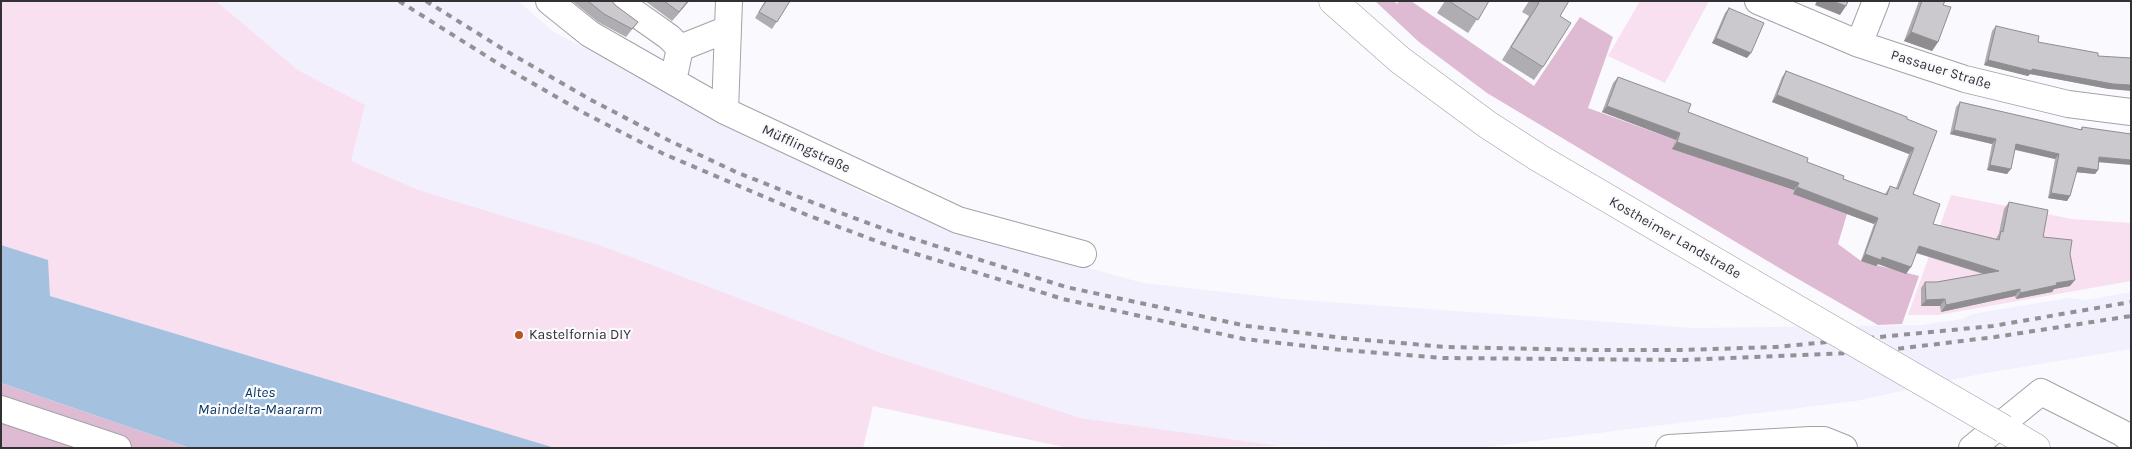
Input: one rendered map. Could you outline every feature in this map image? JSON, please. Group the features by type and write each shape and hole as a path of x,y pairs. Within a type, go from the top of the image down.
{"main road":[{"name":"Kostheimer Landstraße","path":"1333,1 1400,60 1488,125 1539,158 2036,448"}],"street":[{"name":"Müfflingstraße","path":"549,1 590,34 726,111 958,220 1083,254"},
{"path":"618,1 669,37 680,48"},
{"path":"726,111 728,1"},
{"name":"Passauer Straße","path":"1758,1 1859,44 1965,79 2068,104 2131,112"},
{"path":"1859,44 1876,1"},
{"path":"680,48 728,29"},
{"path":"673,81 680,48"},
{"path":"1972,448 2041,392 2122,433 2131,440"},
{"path":"1,408 118,448"},
{"path":"1669,448 1824,440 1844,448"}],"shaded area":[{"path":"1,1 216,1 298,70 365,105 351,161 421,191 602,246 884,354 1080,418 1279,446 1068,448 873,406 863,448 550,448 50,296 47,260 1,245"},
{"path":"216,1 518,1 554,32 875,199 955,231 1143,283 1287,299 1695,328 1921,325 1963,319 1972,314 2069,298 2086,300 2131,292 2131,349 1980,374 1856,401 1479,448 1279,446 1068,448 421,191 351,161 365,105 298,70"},
{"path":"1375,1 1394,1 1397,4 1399,1 1411,1 1534,86 1580,17 1613,37 1588,108 1676,140 1673,149 1794,190 1793,194 1847,214 1838,244 1861,261 1919,276 1902,324 1878,325 1487,93 1419,42"},
{"path":"1640,1 1709,1 1665,83 1608,56"},
{"path":"1951,195 2072,219 2131,223 2131,281 1938,315 1908,315"},
{"path":"1,383 190,448 1,448"}],"water":[{"name":"Altes Maindelta-Maararm","path":"1,245 48,260 50,296 555,448 190,448 1,383"}],"building":[{"path":"588,1 612,1 638,22 632,29 604,14"},
{"path":"664,1 688,1 679,12"},
{"path":"766,1 790,1 777,22 759,12"},
{"path":"1449,1 1489,1 1478,20"},
{"path":"1536,1 1569,1 1560,16 1571,23 1543,67 1511,47 1539,3"},
{"path":"1833,1 1848,1 1846,6"},
{"path":"1922,1 1945,1 1943,5 1951,7 1938,42 1911,32"},
{"path":"1729,8 1764,23 1751,53 1716,38"},
{"path":"1996,26 2039,36 2038,42 2098,53 2098,56 2131,58 2131,85 2113,84 2032,69 2032,71 1988,60"},
{"path":"1786,71 1907,117 1907,119 1937,131 1913,194 1940,204 1933,224 1999,240 2001,231 2003,232 2009,202 2048,210 2043,237 2072,240 2070,254 2075,280 2020,293 2020,289 1946,305 1945,299 1926,300 1925,282 1937,282 1999,271 1919,246 1911,267 1882,257 1881,260 1865,254 1878,218 1797,187 1799,183 1677,142 1680,133 1607,106 1618,77 1691,104 1688,112 1808,158 1807,162 1844,176 1843,179 1887,195 1890,186 1898,189 1914,148 1777,95"},
{"path":"1960,102 2082,130 2082,127 2131,134 2131,160 2099,157 2098,170 2078,167 2070,196 2051,193 2059,154 2016,144 2011,169 1990,165 1996,139 1954,130"}],"railway":[{"path":"399,1 499,64 586,114 664,154 807,215 887,245 1063,299 1244,339 1342,350 1444,358 1683,360 1871,352 1995,337 2131,316"},
{"path":"426,1 506,51 593,101 670,141 736,172 814,203 892,232 1066,287 1247,326 1343,338 1446,347 1682,350 1776,347 1993,326 2131,302"}],"place":[{"name":"Kastelfornia DIY","path":"519,335"}]}
